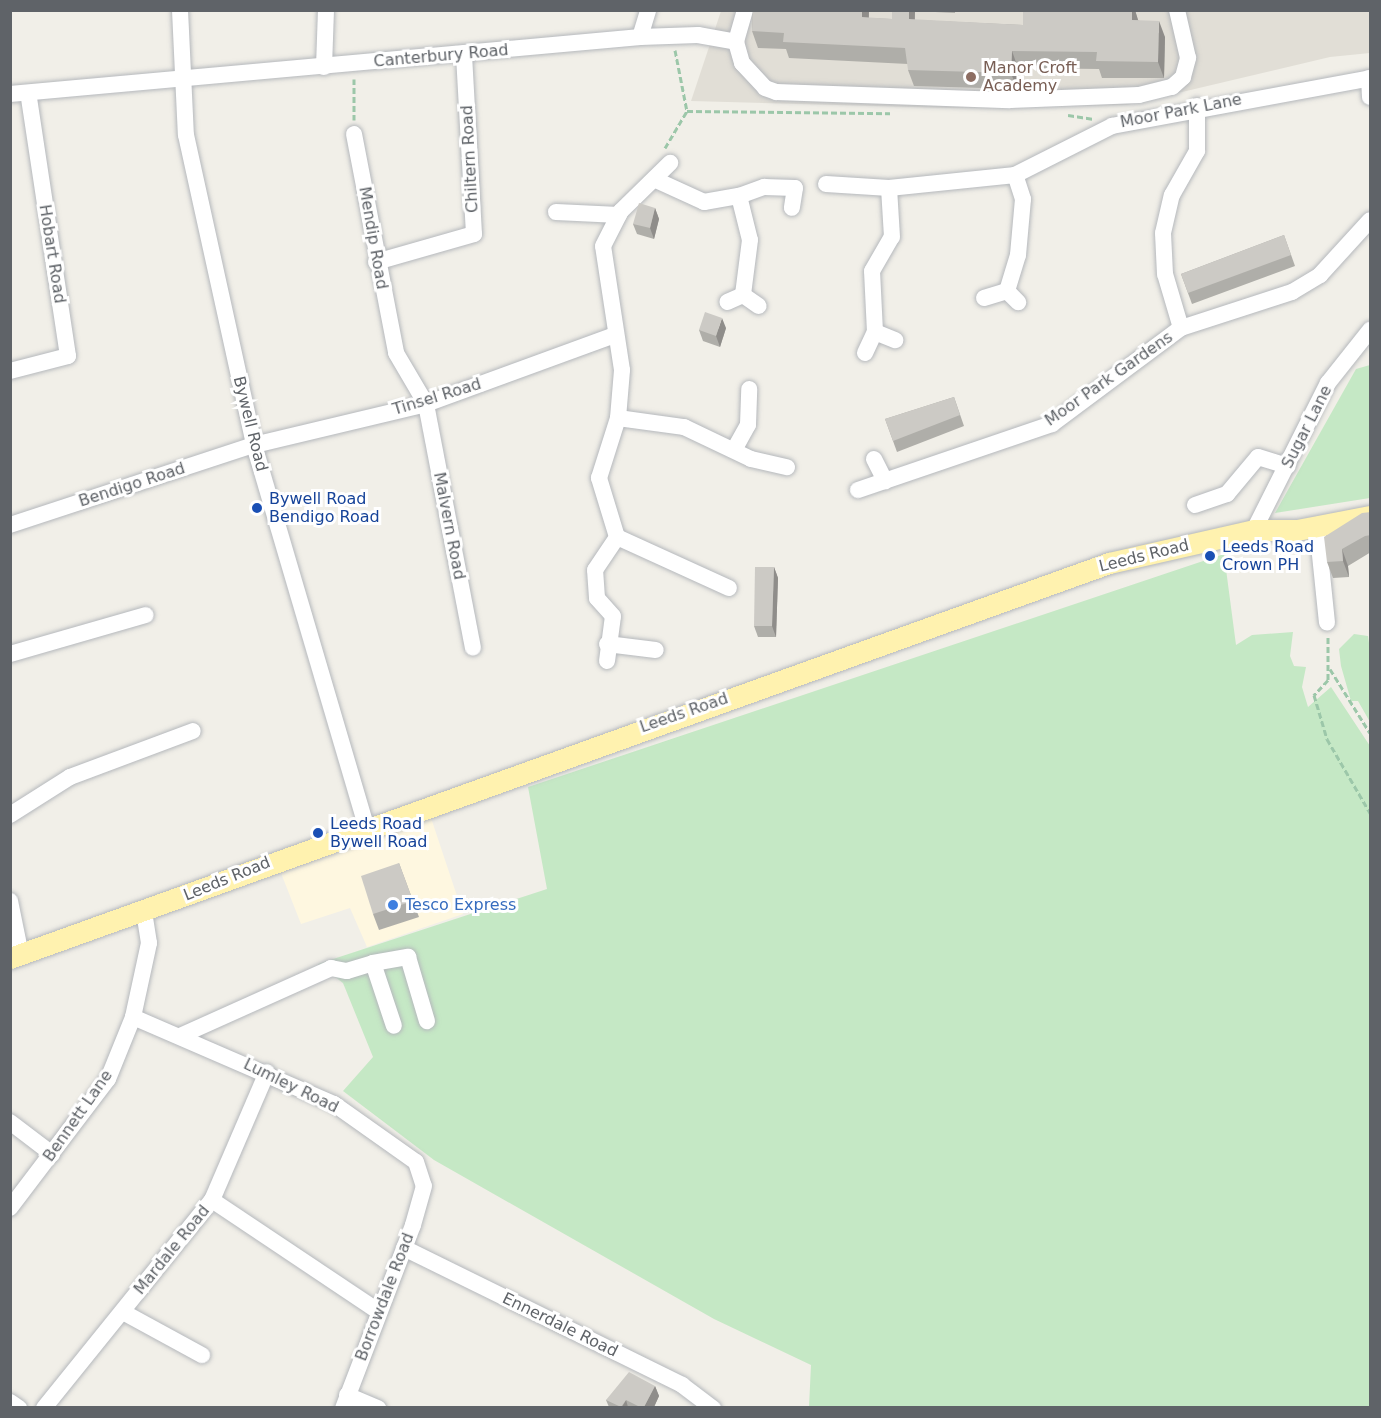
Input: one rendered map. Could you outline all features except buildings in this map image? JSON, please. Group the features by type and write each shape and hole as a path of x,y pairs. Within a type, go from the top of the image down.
{"main road":[{"name":"Leeds Road","path":"16,956 144,912 367,828 1109,563 1254,530 1317,526 1371,516"}],"street":[{"name":"Bywell Road","path":"180,10 186,135 254,445 367,828"},
{"path":"324,67 326,10"},
{"path":"640,38 648,10"},
{"path":"745,10 736,42 751,75 776,92 1010,100 1139,95 1172,87 1183,77 1187,43 1177,10"},
{"name":"Canterbury Road","path":"10,94 640,38 698,35 736,42"},
{"name":"Chiltern Road","path":"376,262 474,234 464,53"},
{"path":"1370,78 1371,97"},
{"name":"Moor Park Lane","path":"826,184 889,188 1016,175 1112,126 1197,106 1370,78"},
{"name":"Hobart Road","path":"10,371 68,356 28,93"},
{"path":"1181,328 1165,274 1163,233 1172,195 1197,151 1197,106"},
{"name":"Mendip Road","path":"354,134 376,262 396,353 426,404"},
{"path":"670,163 656,180 619,215 603,246 622,370 618,418 599,478 617,537 729,588"},
{"path":"984,298 1013,297 1023,199 1016,175"},
{"path":"656,180 704,202 739,196 764,187 795,188 792,208"},
{"path":"865,353 876,332 872,271 892,237 889,188"},
{"path":"739,196 750,240 743,295"},
{"path":"556,212 619,215"},
{"name":"Moor Park Gardens","path":"858,490 1052,424 1181,328 1292,292 1320,275 1371,220"},
{"path":"727,302 743,295"},
{"path":"743,295 759,306"},
{"name":"Sugar Lane","path":"1254,530 1328,383 1371,330"},
{"path":"876,332 895,340"},
{"name":"Tinsel Road","path":"254,445 426,404 615,335"},
{"path":"734,450 748,425 749,389"},
{"name":"Malvern Road","path":"426,404 473,647"},
{"path":"618,418 684,428 752,459 786,466"},
{"name":"Bendigo Road","path":"10,525 254,445"},
{"path":"1195,505 1227,494 1258,457 1288,466"},
{"path":"874,459 885,481"},
{"path":"1317,526 1328,622"},
{"path":"617,537 596,570 597,598 613,616 607,653 656,650"},
{"path":"10,654 146,615"},
{"path":"10,815 70,777 193,731"},
{"path":"10,901 16,956"},
{"name":"Bennett Lane","path":"10,1208 108,1079 133,1017 150,943 144,912"},
{"path":"180,1036 331,968 347,971 373,963 408,957 427,1021"},
{"path":"373,963 394,1026"},
{"name":"Lumley Road","path":"133,1017 267,1072 334,1104 416,1162 424,1186"},
{"name":"Mardale Road","path":"44,1407 212,1200 267,1072"},
{"path":"10,1122 52,1154"},
{"name":"Borrowdale Road","path":"345,1401 404,1248 424,1186"},
{"path":"212,1200 379,1311"},
{"name":"Ennerdale Road","path":"404,1248 682,1385 713,1407"},
{"path":"123,1312 202,1355"},
{"path":"345,1401 378,1407"},
{"path":"10,1402 19,1407"}],"path":[{"path":"354,64 354,134"},
{"path":"670,163 661,154 687,111"},
{"path":"1328,622 1328,680 1314,695 1327,739 1371,813"},
{"path":"1329,668 1371,733"}],"shaded area":[{"name":"Manor Croft Academy","path":"721,11 1370,11 1370,53 1330,57 1127,105 951,108 691,101"},
{"path":"431,818 463,914 367,947 350,908 301,924 281,873"}],"green space":[{"path":"1370,365 1370,498 1275,513 1356,369"},
{"path":"1224,554 1236,645 1252,635 1293,632 1290,656 1294,666 1306,667 1302,687 1308,707 1331,687 1370,746 1370,1407 809,1407 811,1365 714,1319 434,1160 343,1091 373,1057 343,983 318,964 547,889 528,787"},
{"path":"1354,634 1368,636 1370,722 1358,701 1351,701 1341,666 1339,649"}],"place":[{"name":"Manor Croft Academy","path":"971,77"},
{"name":"Bywell Road Bendigo Road","path":"257,508"},
{"name":"Leeds Road Crown PH","path":"1210,556"},
{"name":"Leeds Road Bywell Road","path":"318,833"},
{"name":"Tesco Express","path":"393,905"}]}
